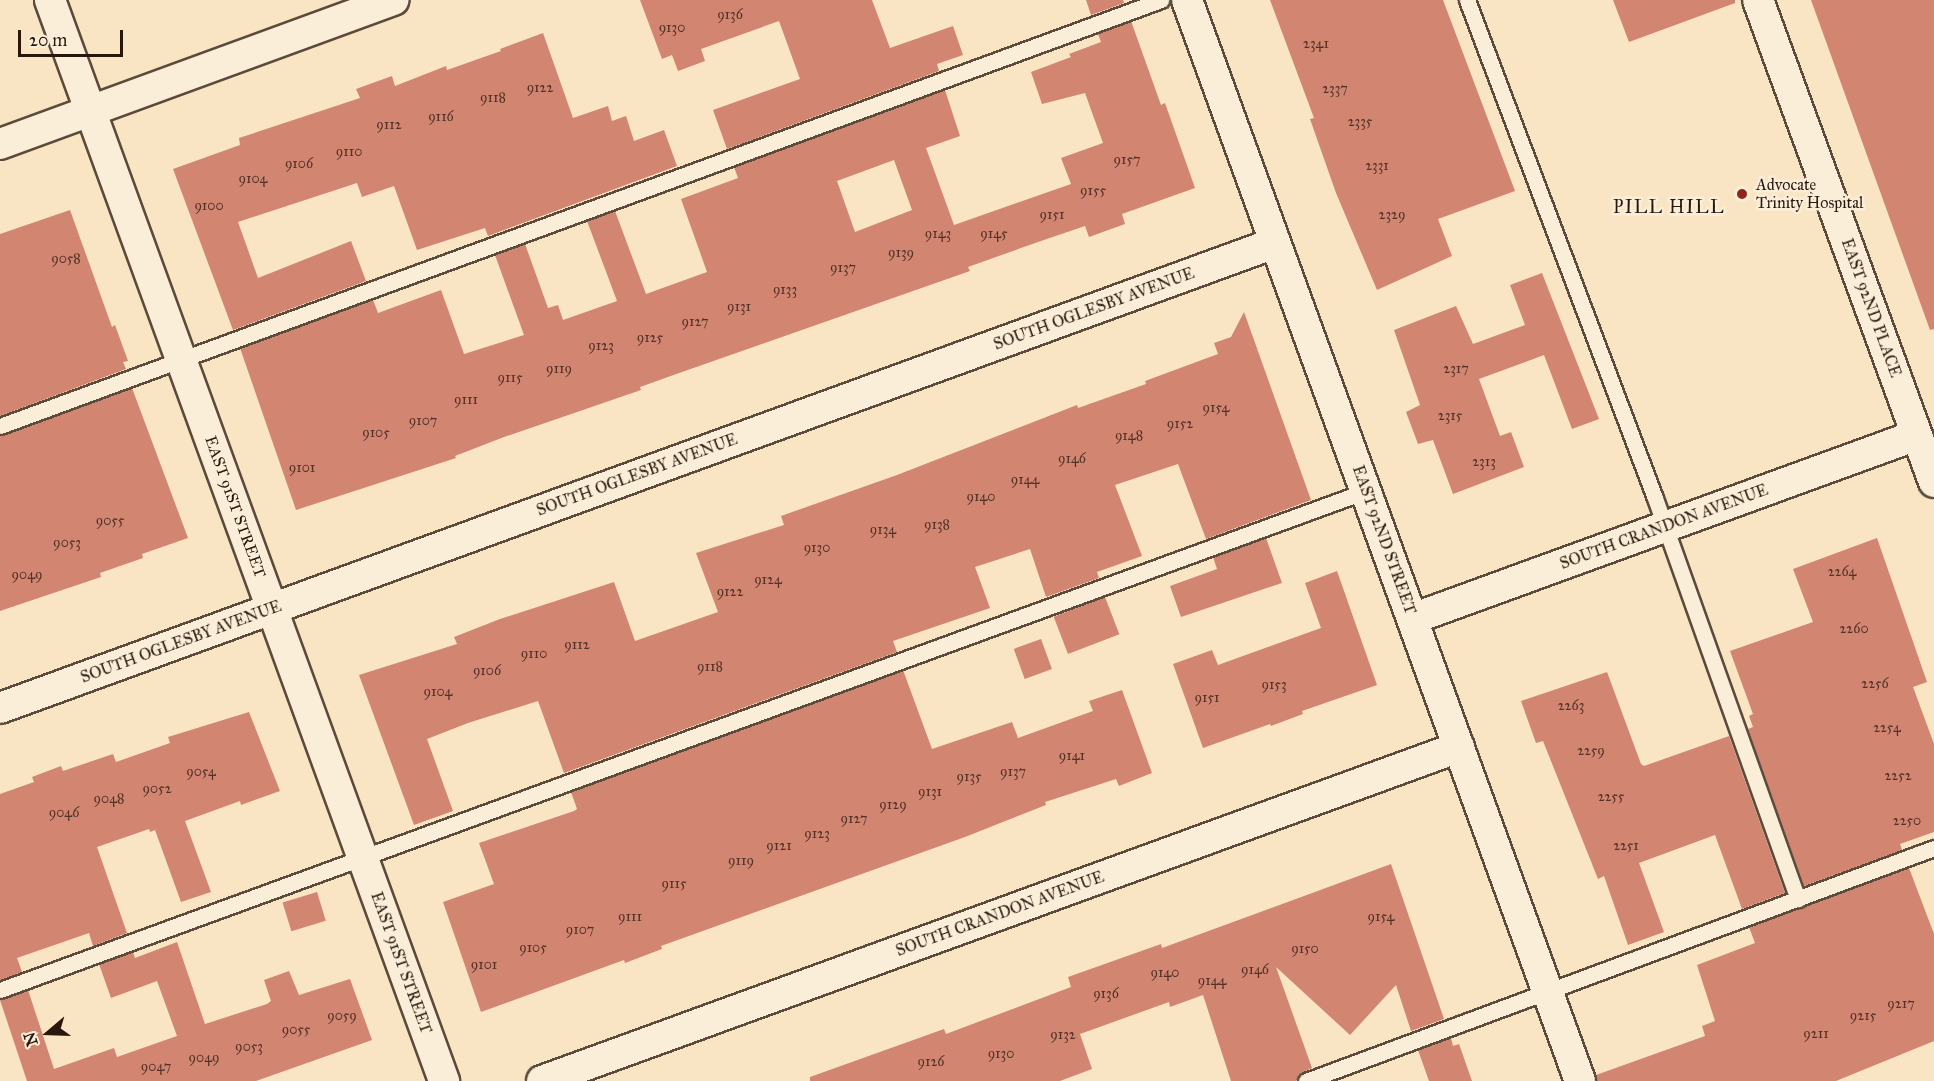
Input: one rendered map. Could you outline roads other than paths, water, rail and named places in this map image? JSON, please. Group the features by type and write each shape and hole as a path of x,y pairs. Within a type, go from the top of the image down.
{"street":[{"name":"EAST 91ST STREET","path":"50,0 444,1081"},
{"path":"0,144 394,0"},
{"name":"EAST 92ND STREET","path":"1187,0 1580,1081"},
{"name":"EAST 92ND PLACE","path":"1758,0 1934,482"},
{"name":"SOUTH OGLESBY AVENUE","path":"0,708 1275,243"},
{"name":"SOUTH CRANDON AVENUE","path":"1412,619 1917,435"},
{"name":"SOUTH CRANDON AVENUE","path":"542,1081 1459,747"}],"lane":[{"path":"0,426 1161,0"},
{"path":"1467,0 1665,527 1798,899"},
{"path":"0,990 1366,491"},
{"path":"1306,1081 1934,848"}],"place":[{"name":"Advocate Trinity Hospital","path":"1742,194"}],"district":[{"name":"PILL HILL","path":"1669,207"}]}
